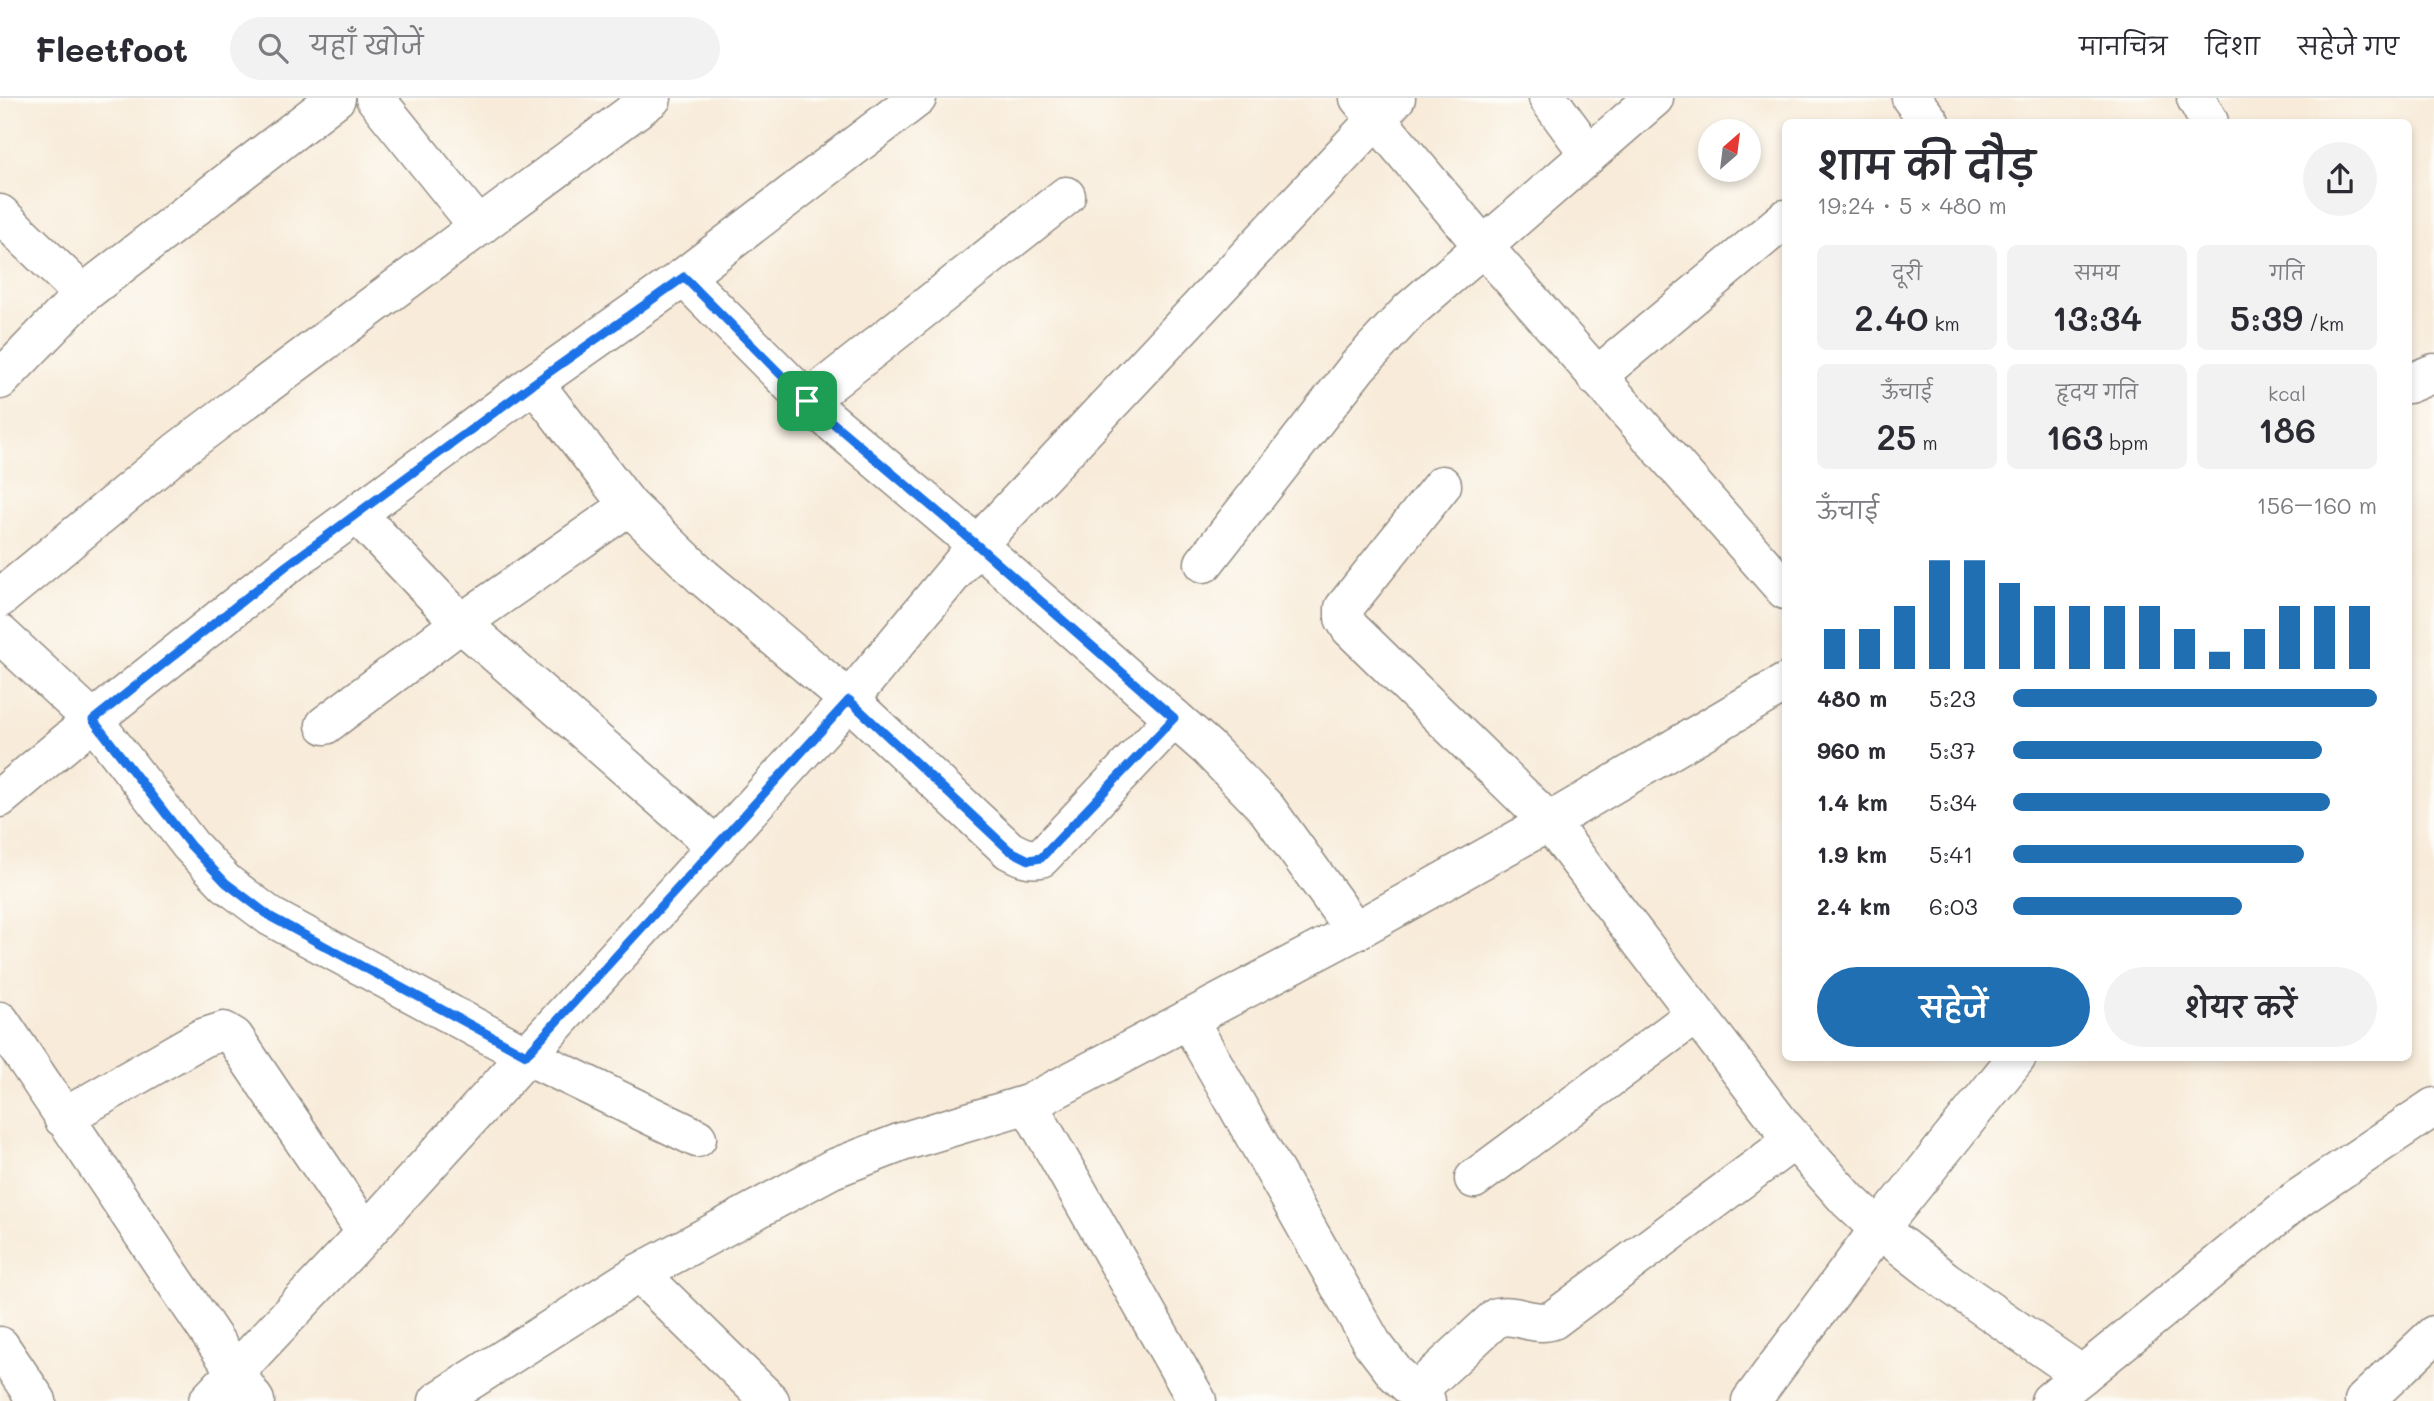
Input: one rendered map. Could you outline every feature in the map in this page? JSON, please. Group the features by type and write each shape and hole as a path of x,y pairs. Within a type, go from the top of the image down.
{"street":[{"path":"0,380 83,294 336,98"},
{"path":"375,98 479,227"},
{"path":"0,598 179,450 652,98"},
{"path":"0,798 286,566 534,383 684,277 917,98"},
{"path":"1548,98 1589,154"},
{"path":"1204,563 1367,356 1410,310 1654,98"},
{"path":"2196,98 2207,119"},
{"path":"208,1401 244,1387 366,1233 849,700 977,545 1377,105 1483,246 1782,587"},
{"path":"807,401 1066,195"},
{"path":"0,214 83,294"},
{"path":"1596,377 1782,222"},
{"path":"684,277 807,401 977,545 1208,748 1267,809 1355,931"},
{"path":"2412,382 2434,373"},
{"path":"534,383 629,506 703,577 849,700 1009,850 1029,860 1041,858 1174,718"},
{"path":"1441,485 1343,608 1344,618 1360,638 1549,822 1794,1140 1848,1200 1879,1229 1946,1281 2060,1394 2299,1198 2434,1107"},
{"path":"325,725 461,623 629,506"},
{"path":"358,514 461,623 717,847"},
{"path":"0,634 93,720 190,845 226,883 271,917 526,1055 697,1138"},
{"path":"438,1401 639,1273 832,1169 902,1142 1028,1104 1355,931 1549,822 1782,684"},
{"path":"1474,1179 1696,1014"},
{"path":"1188,1019 1372,1343 1395,1373 1421,1396 1497,1317 1514,1316 1545,1324 1553,1320 1794,1140"},
{"path":"0,1021 244,1387"},
{"path":"63,1118 202,1038 224,1031 234,1037 366,1233"},
{"path":"1751,1401 1879,1229 2014,1061"},
{"path":"1028,1104 1197,1401"},
{"path":"639,1273 770,1401"},
{"path":"2364,1401 2434,1335"},
{"path":"0,1346 37,1401"}],"route":[{"path":"684,277 807,401 977,545 1174,718 1041,858 1029,860 1009,850 849,700 526,1055 271,917 226,883 190,845 93,720 286,566 534,383 684,277"}]}
